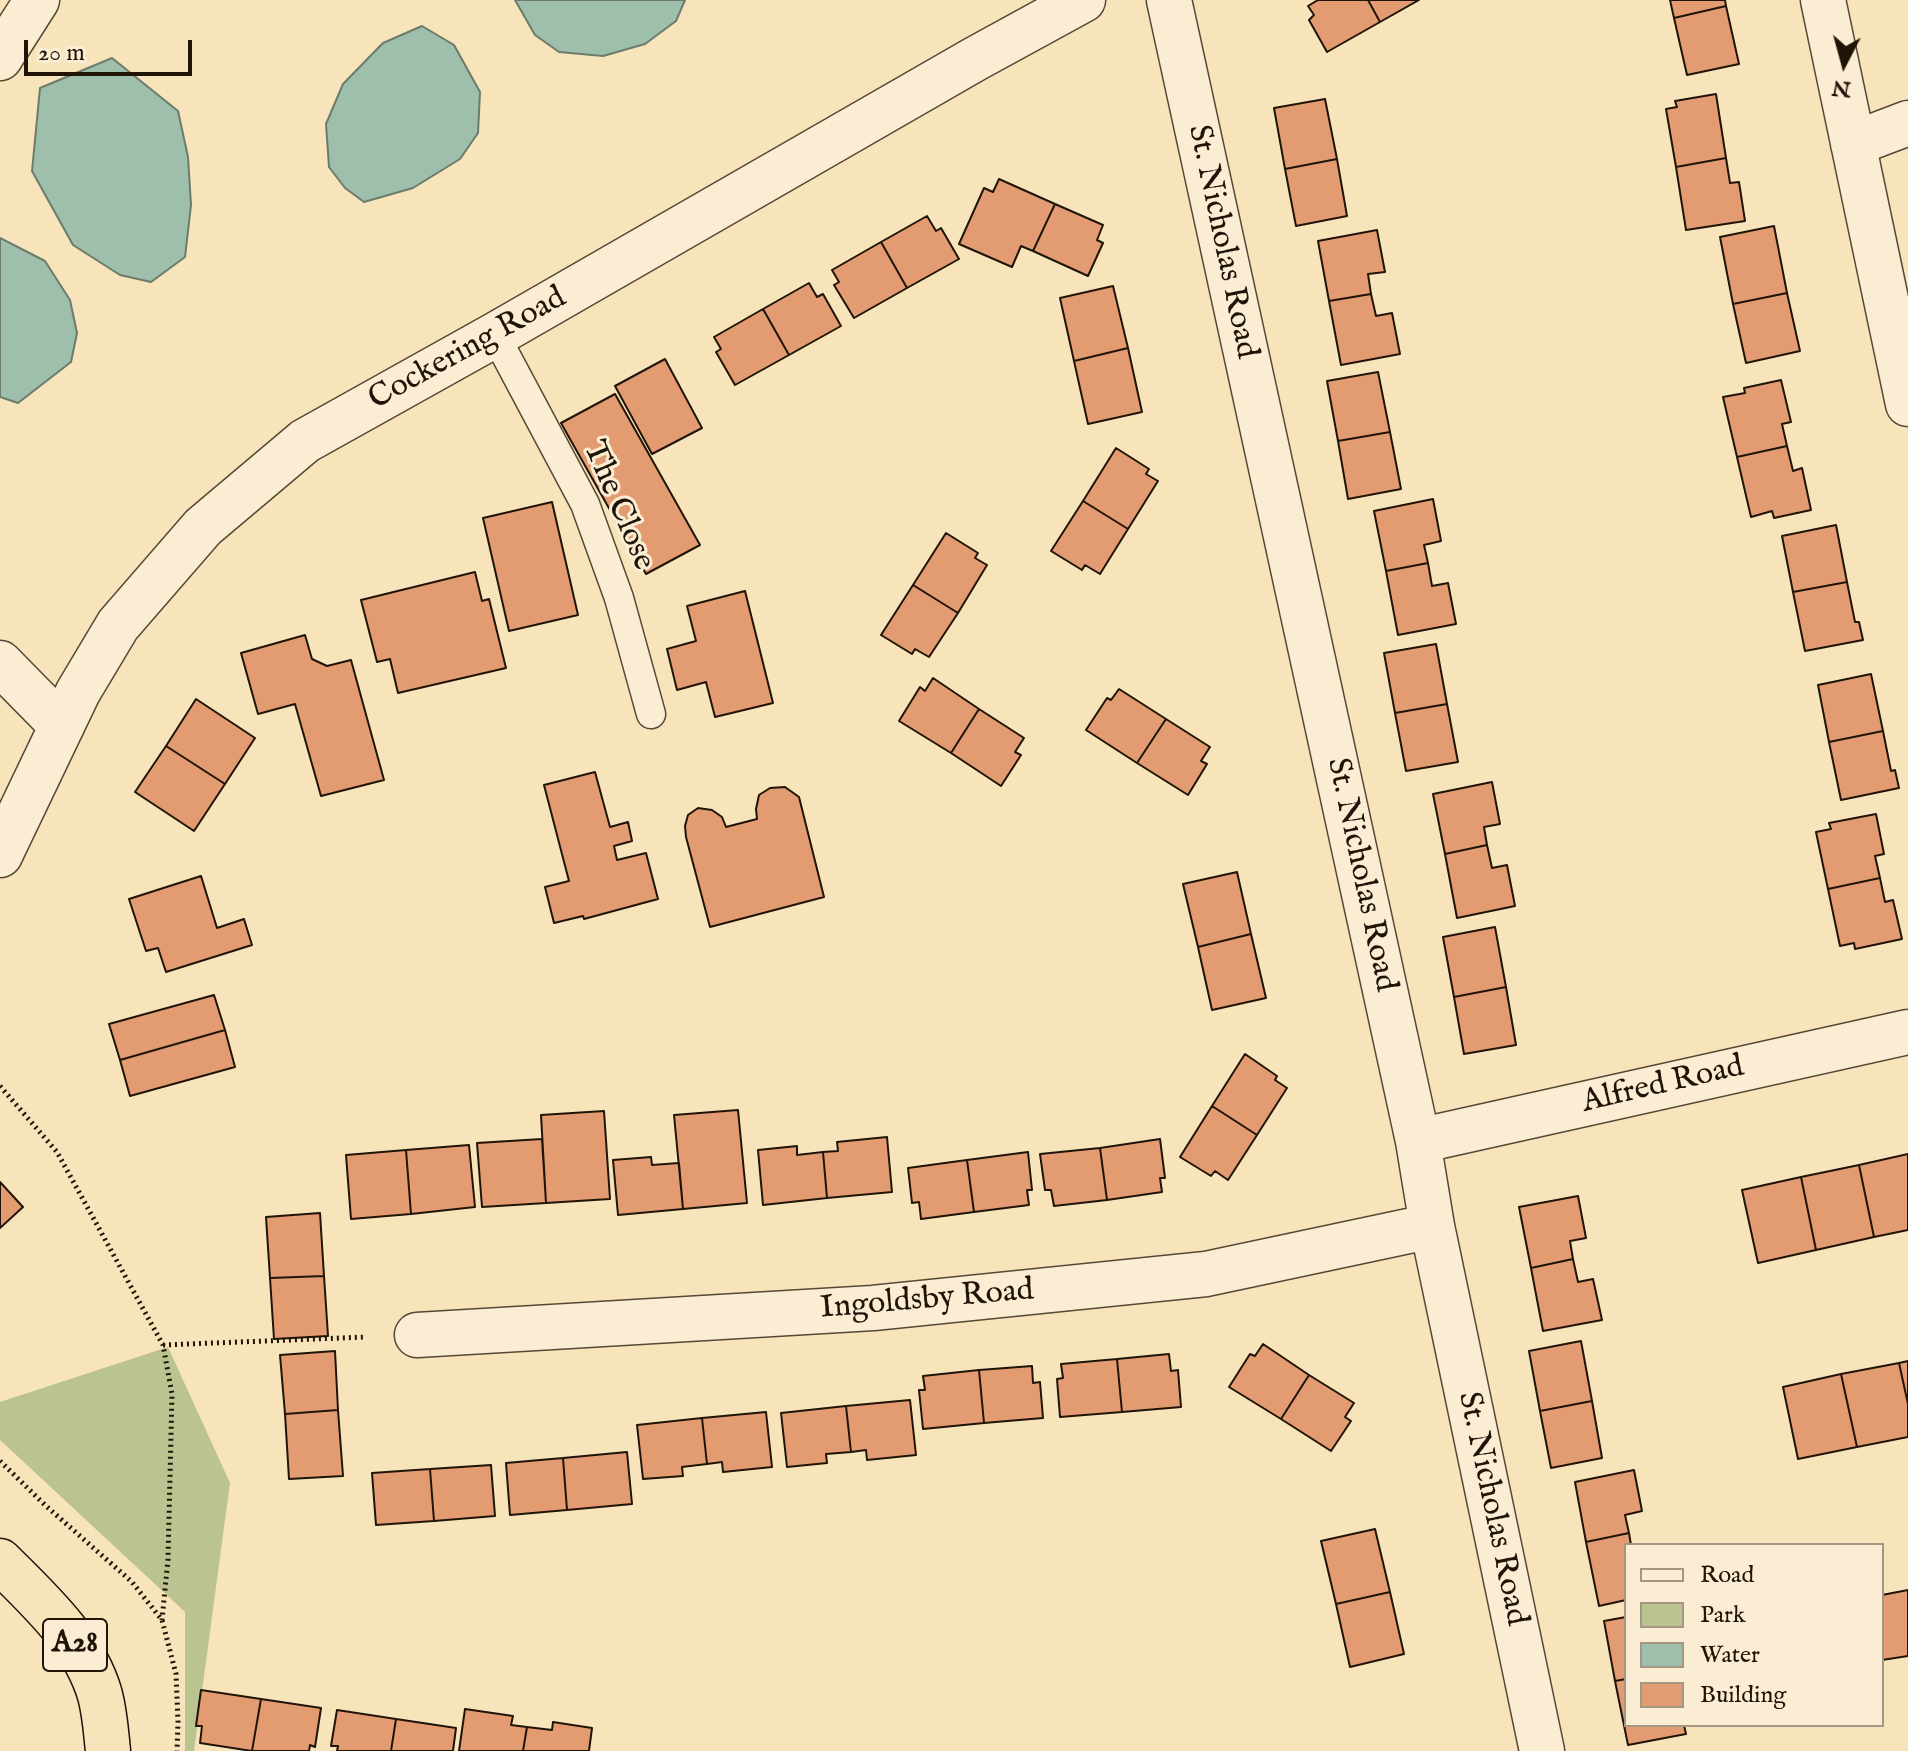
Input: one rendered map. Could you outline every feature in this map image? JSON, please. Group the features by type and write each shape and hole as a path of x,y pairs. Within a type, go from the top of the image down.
{"highway":[{"name":"A28","path":"0,1561 70,1636 89,1667 99,1693 108,1751"}],"street":[{"path":"0,58 37,0"},
{"name":"Cockering Road","path":"0,855 78,692 118,625 203,527 305,441 1083,0"},
{"name":"St. Nicholas Road","path":"1169,0 1418,1141 1432,1226 1542,1751"},
{"path":"1823,0 1908,404"},
{"path":"1853,144 1908,123"},
{"path":"0,663 62,726"},
{"name":"Alfred Road","path":"1418,1141 1908,1032"},
{"name":"Ingoldsby Road","path":"417,1335 873,1308 1206,1274 1432,1226"}],"lane":[{"name":"The Close","path":"495,335 585,504 619,598 651,714"}],"path":[{"path":"0,1086 57,1152 163,1345 172,1394 168,1559 162,1620 176,1674 177,1751"},
{"path":"163,1345 417,1335"},
{"path":"0,1461 132,1582 162,1620"}],"green space":[{"path":"168,1347 230,1483 194,1751 185,1751 185,1612 0,1440 0,1402"}],"water":[{"path":"515,0 685,0 676,21 645,44 603,56 559,52 535,35"},
{"path":"422,26 454,45 480,92 478,133 460,159 413,188 364,202 345,188 329,167 326,124 343,84 383,43"},
{"path":"112,58 178,111 188,157 191,205 185,257 151,282 120,275 73,245 32,171 40,88"},
{"path":"0,238 45,261 70,300 77,333 71,362 18,403 0,397"}],"building":[{"path":"1318,0 1368,0 1380,22 1327,52 1309,20 1314,15 1308,6"},
{"path":"1368,0 1419,0 1380,22"},
{"path":"1670,0 1725,0 1726,6 1674,18"},
{"path":"1726,6 1739,64 1687,75 1674,18"},
{"path":"1716,94 1726,158 1676,167 1666,109 1677,107 1675,101"},
{"path":"1325,99 1337,159 1285,169 1274,108"},
{"path":"1726,158 1730,183 1739,182 1745,221 1686,230 1676,167"},
{"path":"1337,159 1347,216 1296,226 1285,169"},
{"path":"999,179 1055,204 1033,251 1021,246 1012,267 959,244 984,188 993,192"},
{"path":"1055,204 1103,225 1097,240 1103,243 1088,276 1033,251"},
{"path":"927,216 936,231 941,228 959,259 907,288 881,242"},
{"path":"1774,226 1787,293 1733,304 1720,237"},
{"path":"1377,230 1385,272 1368,274 1371,294 1329,301 1318,241"},
{"path":"881,242 907,288 854,318 834,285 839,282 832,270"},
{"path":"809,283 817,297 823,294 841,326 789,355 763,309"},
{"path":"1113,286 1128,348 1074,361 1060,298"},
{"path":"1787,293 1800,351 1746,363 1733,304"},
{"path":"1371,294 1376,316 1392,313 1400,354 1341,365 1329,301"},
{"path":"763,309 789,355 735,385 716,352 721,349 714,337"},
{"path":"1128,348 1142,412 1088,424 1074,361"},
{"path":"665,359 702,428 652,454 615,386"},
{"path":"1378,372 1390,432 1338,441 1327,381"},
{"path":"1781,380 1791,422 1782,424 1787,446 1737,457 1723,397 1745,393 1744,388"},
{"path":"615,394 700,545 646,574 561,423"},
{"path":"1390,432 1401,489 1348,499 1338,441"},
{"path":"1787,446 1793,471 1802,468 1811,510 1774,518 1772,511 1751,517 1737,457"},
{"path":"1116,448 1149,469 1146,474 1158,481 1128,529 1083,501"},
{"path":"1433,499 1441,541 1424,545 1428,563 1386,571 1374,511"},
{"path":"1083,501 1128,529 1100,574 1085,565 1082,570 1051,551"},
{"path":"552,502 578,615 509,631 483,518"},
{"path":"1836,525 1847,582 1793,592 1782,536"},
{"path":"946,533 978,553 975,558 987,565 958,613 913,585"},
{"path":"1428,563 1432,586 1448,583 1456,624 1398,635 1386,571"},
{"path":"475,572 482,601 489,599 506,668 398,693 390,659 377,662 361,600"},
{"path":"1847,582 1855,622 1859,622 1863,640 1805,651 1793,592"},
{"path":"913,585 958,613 929,657 915,649 912,654 881,635"},
{"path":"745,591 773,703 715,717 706,682 677,690 667,649 696,641 687,606"},
{"path":"305,635 312,659 327,666 351,660 384,780 321,796 295,704 258,714 241,653"},
{"path":"1436,644 1447,704 1395,713 1384,653"},
{"path":"1871,674 1883,731 1829,742 1818,685"},
{"path":"933,678 979,709 951,753 899,721 920,687 925,691"},
{"path":"1119,689 1166,719 1137,763 1086,730 1107,698 1111,700"},
{"path":"196,699 255,738 225,784 166,746"},
{"path":"1447,704 1458,762 1406,771 1395,713"},
{"path":"979,709 1024,738 1015,752 1021,755 1001,786 951,753"},
{"path":"1166,719 1210,747 1201,761 1207,764 1188,795 1137,763"},
{"path":"1883,731 1891,771 1895,770 1899,788 1841,800 1829,742"},
{"path":"166,746 225,784 194,831 135,792"},
{"path":"595,772 610,827 628,822 632,841 614,846 617,860 646,853 658,899 584,919 583,916 554,923 545,887 569,881 544,785"},
{"path":"1492,782 1500,824 1484,827 1487,845 1445,854 1433,794"},
{"path":"785,787 799,797 824,897 710,927 686,837 688,815 698,808 712,810 722,817 726,827 757,819 759,795 770,788"},
{"path":"1876,814 1884,854 1875,856 1880,878 1828,889 1816,832 1831,829 1829,823"},
{"path":"1487,845 1492,868 1507,865 1515,906 1457,918 1445,854"},
{"path":"1237,872 1251,934 1198,947 1183,884"},
{"path":"201,876 217,928 244,919 252,945 166,972 158,948 146,951 129,899"},
{"path":"1880,878 1885,902 1893,900 1902,939 1855,949 1854,943 1840,946 1828,889"},
{"path":"1495,927 1506,987 1454,997 1443,937"},
{"path":"1251,934 1266,998 1212,1010 1198,947"},
{"path":"1506,987 1516,1045 1464,1054 1454,997"},
{"path":"214,995 225,1030 120,1060 109,1024"},
{"path":"225,1030 235,1067 130,1096 120,1060"},
{"path":"1245,1054 1277,1076 1275,1080 1287,1088 1257,1135 1212,1106"},
{"path":"1212,1106 1257,1135 1228,1180 1215,1171 1211,1176 1180,1157"},
{"path":"738,1110 747,1203 683,1209 674,1115"},
{"path":"604,1111 610,1199 546,1203 541,1115"},
{"path":"887,1137 892,1192 827,1198 823,1152 838,1151 837,1142"},
{"path":"542,1139 546,1203 482,1207 477,1143"},
{"path":"1160,1139 1165,1178 1160,1178 1162,1192 1107,1200 1100,1148"},
{"path":"469,1145 475,1207 411,1214 406,1150"},
{"path":"797,1146 797,1155 823,1152 827,1198 763,1205 758,1150"},
{"path":"1100,1148 1107,1200 1054,1206 1051,1190 1045,1190 1040,1154"},
{"path":"406,1150 411,1214 351,1219 346,1155"},
{"path":"1028,1152 1032,1190 1027,1190 1029,1205 974,1212 967,1160"},
{"path":"1908,1154 1908,1230 1874,1237 1859,1165"},
{"path":"651,1157 652,1165 679,1163 683,1209 618,1215 613,1160"},
{"path":"967,1160 974,1212 921,1219 919,1202 912,1203 908,1168"},
{"path":"1859,1165 1874,1237 1816,1250 1801,1177"},
{"path":"1801,1177 1816,1250 1758,1263 1742,1190"},
{"path":"0,1182 23,1207 0,1228"},
{"path":"1578,1196 1586,1238 1570,1241 1573,1259 1531,1268 1519,1207"},
{"path":"320,1213 324,1276 270,1278 266,1217"},
{"path":"1573,1259 1578,1282 1593,1279 1602,1320 1543,1331 1531,1268"},
{"path":"324,1276 328,1336 274,1339 270,1278"},
{"path":"1581,1341 1592,1401 1540,1411 1529,1351"},
{"path":"1263,1344 1309,1375 1281,1419 1229,1387 1250,1354 1255,1356"},
{"path":"335,1351 338,1410 285,1414 280,1355"},
{"path":"1169,1354 1171,1371 1178,1370 1181,1407 1122,1412 1117,1359"},
{"path":"1117,1359 1122,1412 1060,1417 1057,1379 1063,1378 1061,1364"},
{"path":"1908,1361 1908,1404 1899,1363"},
{"path":"1899,1363 1908,1404 1908,1437 1857,1447 1841,1374"},
{"path":"1032,1366 1033,1383 1040,1382 1043,1418 984,1423 979,1370"},
{"path":"979,1370 984,1423 923,1429 919,1390 925,1390 923,1376"},
{"path":"1841,1374 1857,1447 1798,1459 1783,1387"},
{"path":"1309,1375 1354,1403 1345,1417 1351,1421 1331,1451 1281,1419"},
{"path":"910,1400 916,1455 867,1460 866,1450 851,1452 846,1406"},
{"path":"1592,1401 1602,1458 1551,1468 1540,1411"},
{"path":"846,1406 851,1452 826,1454 827,1463 787,1467 781,1413"},
{"path":"338,1410 343,1476 289,1479 285,1414"},
{"path":"766,1412 772,1467 723,1472 722,1462 707,1464 702,1418"},
{"path":"702,1418 707,1464 682,1467 683,1476 643,1479 637,1425"},
{"path":"627,1452 632,1504 567,1510 563,1458"},
{"path":"563,1458 567,1510 510,1515 506,1463"},
{"path":"491,1465 495,1516 434,1521 430,1469"},
{"path":"430,1469 434,1521 376,1525 372,1473"},
{"path":"1634,1470 1642,1511 1625,1515 1629,1533 1586,1542 1575,1482"},
{"path":"1375,1529 1390,1592 1336,1604 1321,1541"},
{"path":"1629,1533 1631,1543 1624,1543 1624,1600 1599,1606 1586,1542"},
{"path":"1908,1590 1908,1656 1884,1660 1884,1595"},
{"path":"1390,1592 1404,1654 1350,1667 1336,1604"},
{"path":"1624,1617 1624,1679 1615,1681 1604,1621"},
{"path":"1624,1679 1624,1725 1615,1681"},
{"path":"201,1690 261,1699 252,1751 200,1743 202,1726 196,1726"},
{"path":"261,1699 321,1708 315,1747 310,1745 309,1751 252,1751"},
{"path":"465,1709 513,1716 511,1725 527,1727 523,1751 459,1751"},
{"path":"337,1710 396,1719 391,1751 337,1751 338,1746 331,1746"},
{"path":"396,1719 456,1728 453,1751 391,1751"},
{"path":"553,1722 592,1728 589,1751 523,1751 527,1727 552,1730"},
{"path":"1624,1727 1684,1727 1686,1734 1628,1745"}]}
